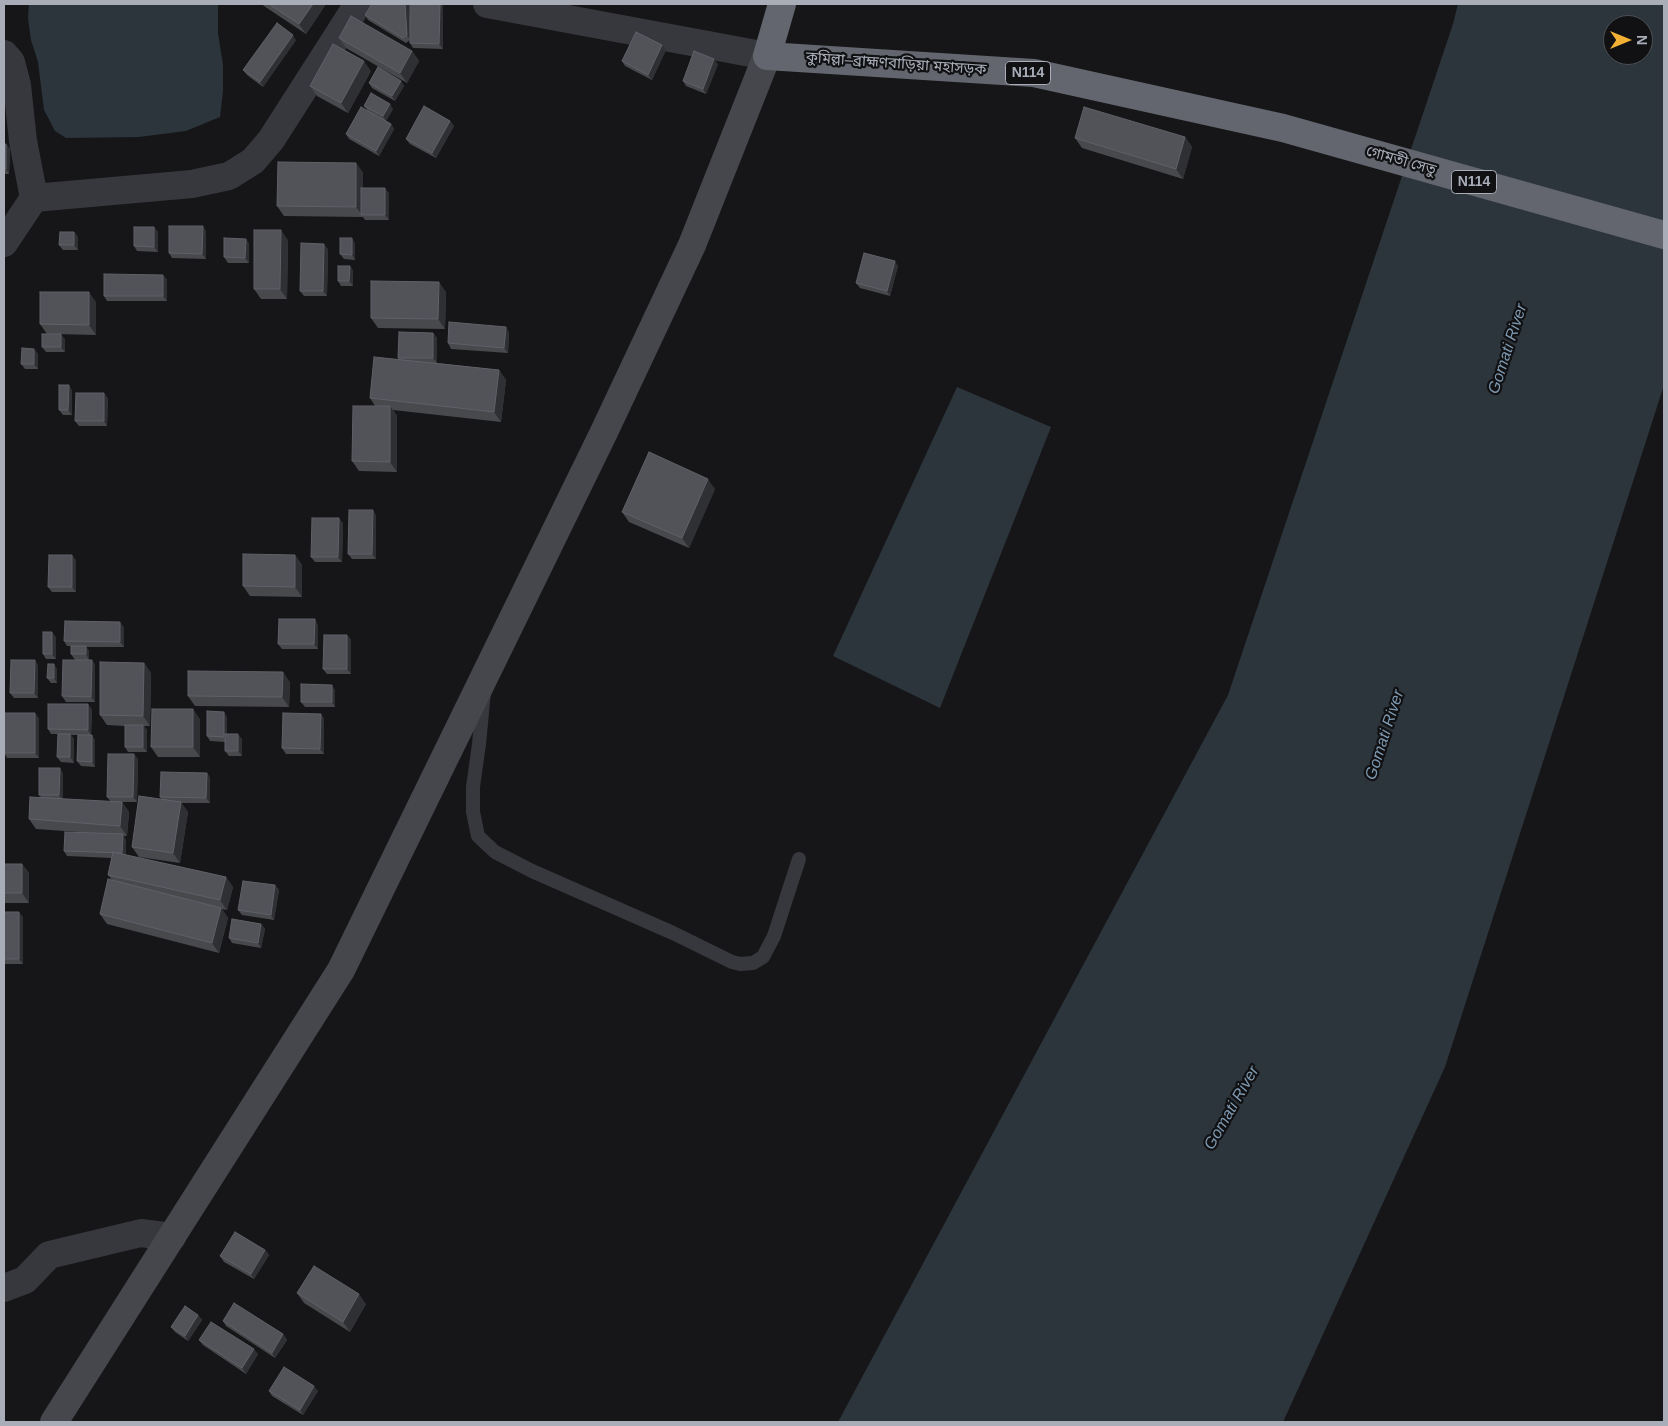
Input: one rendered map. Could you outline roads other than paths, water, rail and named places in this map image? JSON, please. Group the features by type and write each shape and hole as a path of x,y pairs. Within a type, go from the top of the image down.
{"highway":[{"path":"767,56 782,4"},
{"name":"কুমিল্লা–ব্রাহ্মণবাড়িয়া মহাসড়ক","path":"767,56 1034,73 1283,128"},
{"name":"গোমতী সেতু","path":"1283,128 1664,235"}],"street":[{"path":"34,198 192,184 229,176 253,161 271,140 358,4"},
{"path":"54,1422 341,970 604,432 692,245 767,56 487,4"},
{"path":"4,54 10,62 17,85 23,141 34,198 4,243"},
{"path":"4,1288 25,1280 49,1255 141,1233 172,1236"}],"lane":[{"path":"485,676 484,705 473,788 473,812 478,836 495,852 532,871 740,964 753,963 763,957 774,936 799,859"}],"water":[{"path":"29,4 218,4 218,33 223,65 220,117 186,131 139,137 66,138 55,131 44,110 38,62 31,40 28,18"},
{"name":"Gomati River","path":"1458,4 1664,4 1664,385 1445,1067 1283,1422 838,1422 1228,695 1453,24"},
{"path":"957,387 1051,427 940,708 833,656"}]}
